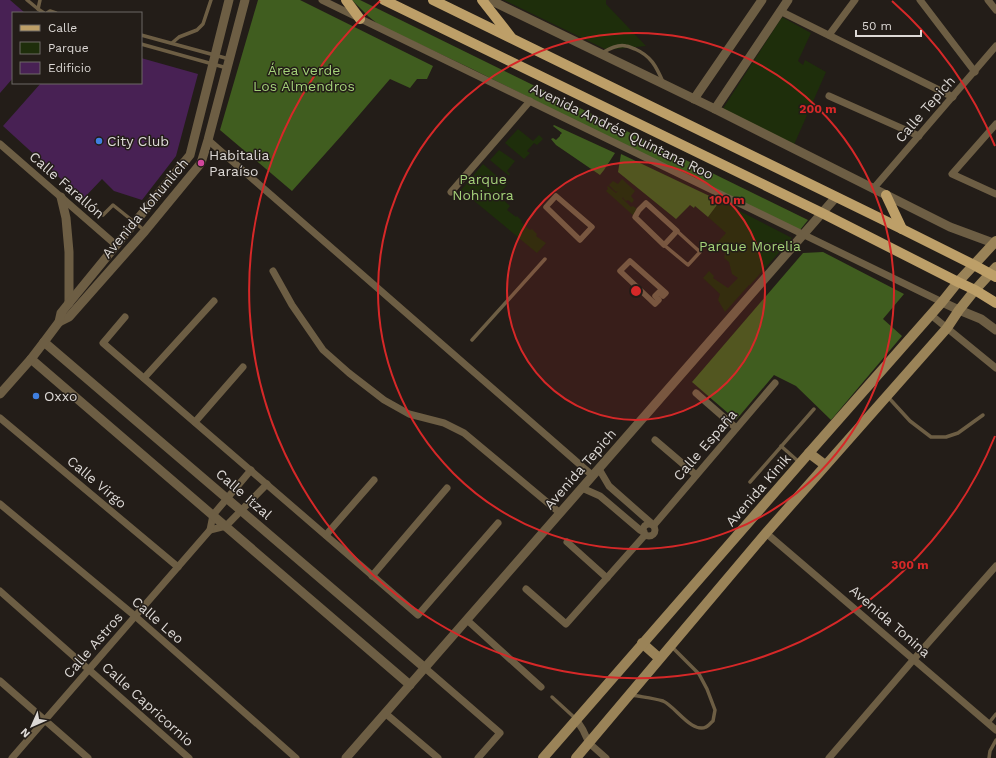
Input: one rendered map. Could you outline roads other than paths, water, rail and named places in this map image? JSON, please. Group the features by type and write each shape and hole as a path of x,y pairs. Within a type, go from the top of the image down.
{"main road":[{"path":"346,0 360,19"},
{"name":"Avenida Andrés Quintana Roo","path":"384,0 822,213 975,290 996,303"},
{"path":"433,0 836,198 974,265 994,273 975,290 947,328 766,533 576,758"},
{"path":"482,0 512,39"},
{"path":"886,195 902,230"},
{"name":"Avenida Kinik","path":"543,758 931,315 958,282 995,243"},
{"path":"809,453 825,465"},
{"path":"642,644 659,658"}],"street":[{"name":"Avenida Kohunlich","path":"0,394 32,358 59,322 69,317 72,306 116,245 190,155 229,0"},
{"name":"Avenida Kohunlich","path":"72,306 145,231 201,163 245,0"},
{"name":"Avenida Andrés Quintana Roo","path":"322,0 803,235 942,302 981,319 996,330"},
{"path":"490,0 715,109 950,227 995,243"},
{"path":"694,99 762,0"},
{"path":"715,109 788,0"},
{"path":"829,35 855,0"},
{"path":"920,0 974,72"},
{"path":"988,0 996,10"},
{"path":"780,11 953,97"},
{"name":"Calle Tepich","path":"872,189 996,46"},
{"path":"829,96 919,136"},
{"path":"451,192 530,102"},
{"path":"996,124 952,174 996,194"},
{"path":"208,140 596,472 609,486 652,524"},
{"name":"Calle Farallón","path":"0,144 116,245"},
{"path":"556,196 592,227 580,240 546,207 556,196"},
{"path":"61,197 66,218 72,306"},
{"name":"Avenida Tepich","path":"346,758 836,198"},
{"path":"664,244 635,218 639,210 646,203 677,231"},
{"path":"630,261 666,293 663,296 659,292 655,296 659,300 655,304 620,271 630,261"},
{"path":"273,271 292,305 323,350 349,373 384,400 409,414 444,423 464,433 560,513"},
{"path":"144,378 214,301"},
{"path":"931,315 996,368"},
{"path":"124,317 103,343 418,615 498,523"},
{"name":"Calle Itzal","path":"44,342 425,668"},
{"path":"32,358 410,685"},
{"path":"195,422 243,367"},
{"name":"Calle España","path":"526,589 566,624 644,533 650,536 654,535 656,529 652,524 696,476 775,383"},
{"path":"696,393 736,428"},
{"name":"Calle Virgo","path":"0,418 178,567"},
{"path":"655,440 696,476"},
{"path":"251,470 213,514 210,530 226,526 267,484"},
{"path":"326,535 374,480"},
{"path":"372,576 448,488"},
{"path":"582,488 600,496 644,533"},
{"name":"Calle Leo","path":"0,504 135,616 296,758"},
{"path":"635,526 644,516"},
{"name":"Calle Astros","path":"12,758 210,530"},
{"name":"Avenida Tonina","path":"766,533 996,730"},
{"path":"567,542 607,578"},
{"path":"829,758 996,566"},
{"name":"Calle Capricornio","path":"0,591 189,758"},
{"path":"467,620 541,687"},
{"path":"425,668 500,733 478,758"},
{"path":"0,681 88,758"},
{"path":"386,713 438,758"},
{"path":"576,719 589,743 606,758"}],"lane":[{"path":"27,0 44,12"},
{"path":"38,9 40,0"},
{"path":"172,44 178,37 197,30 202,24 211,0"},
{"path":"142,35 230,59"},
{"path":"160,50 161,41"},
{"path":"142,44 227,68"},
{"path":"600,53 613,48 625,46 643,52 652,60 658,69 664,84"},
{"path":"94,207 103,215 113,205 145,231"},
{"path":"677,231 700,252 688,265 664,244 677,231"},
{"path":"472,340 545,259"},
{"path":"887,396 910,421 932,436 946,437 958,433 982,415"},
{"path":"750,482 814,409"},
{"path":"781,446 800,463"},
{"path":"629,695 664,702 688,722 698,728 706,727 714,720 715,710 707,689 699,674 670,645"},
{"path":"552,697 576,719"},
{"path":"988,724 996,714"},
{"path":"989,758 990,751 996,740"}],"place":[{"name":"City Club","path":"99,141"},
{"name":"Habitalia Paraíso","path":"201,163"},
{"name":"Oxxo","path":"36,396"}],"park label":[{"name":"Área verde Los Almendros","path":"304,78"},
{"name":"Parque Nohinora","path":"483,188"},
{"name":"Parque Morelia","path":"750,246"}]}
